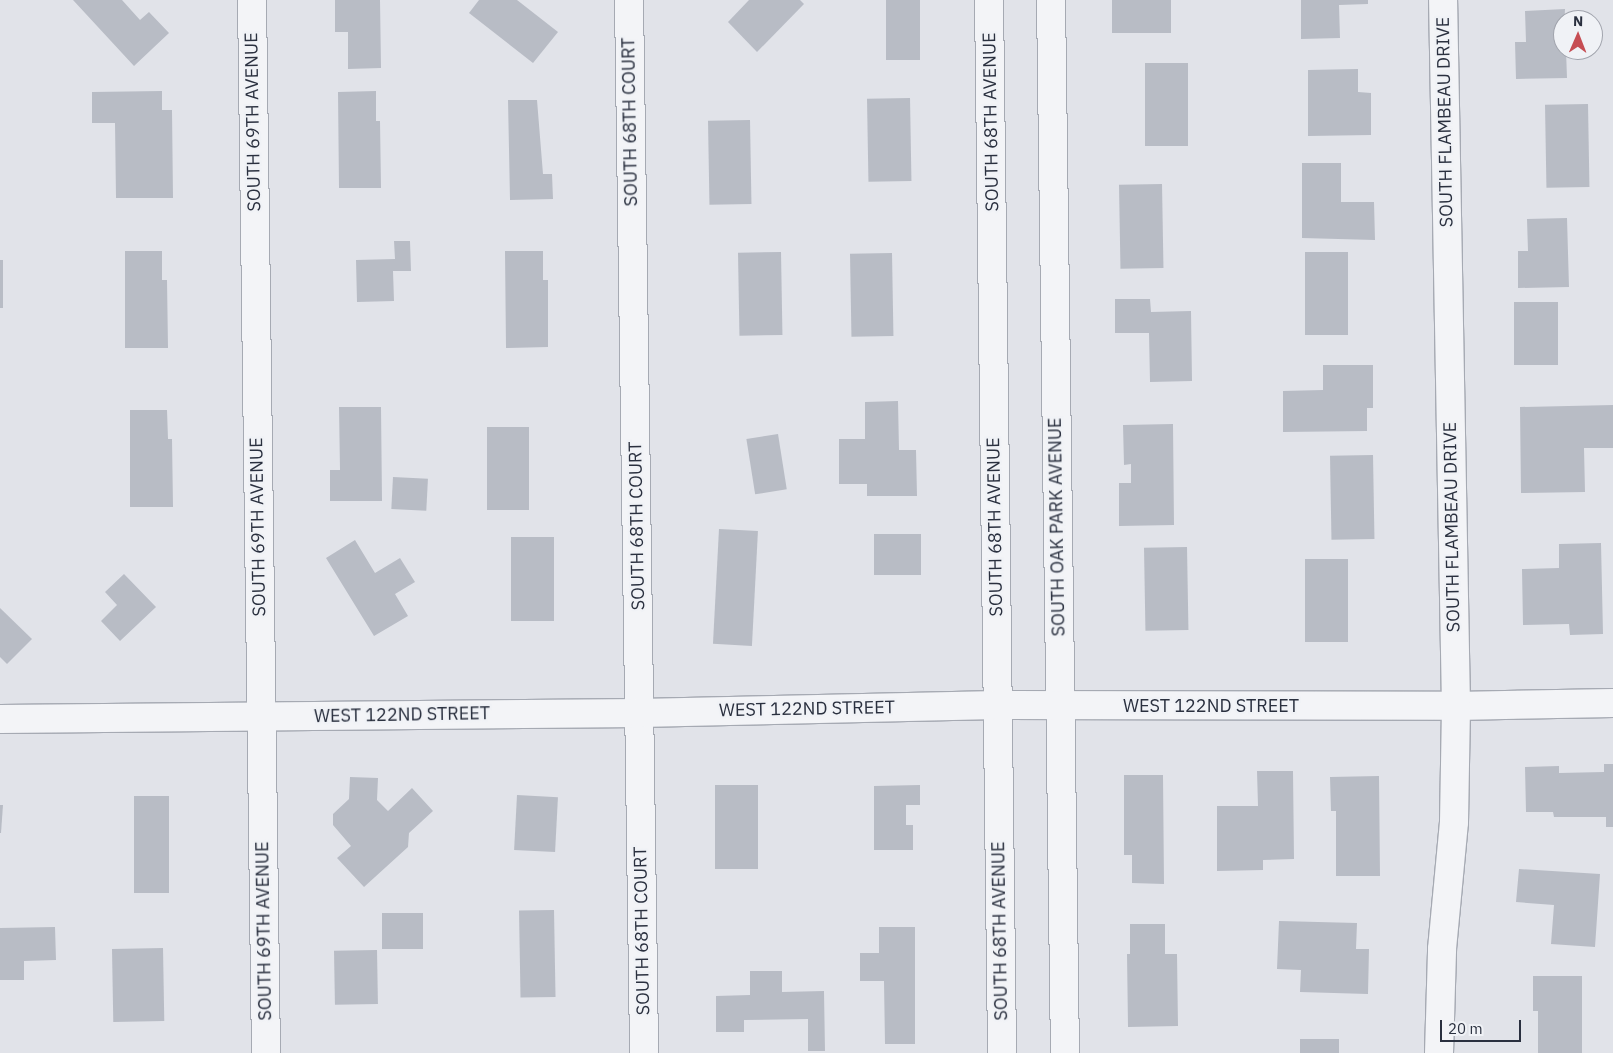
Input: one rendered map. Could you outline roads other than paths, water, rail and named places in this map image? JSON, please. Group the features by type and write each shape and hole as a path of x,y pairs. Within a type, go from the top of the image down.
{"street":[{"name":"SOUTH 69TH AVENUE","path":"252,0 266,1053"},
{"name":"SOUTH 68TH COURT","path":"629,0 644,1053"},
{"name":"SOUTH 68TH AVENUE","path":"989,0 1002,1053"},
{"name":"SOUTH OAK PARK AVENUE","path":"1051,0 1065,1053"},
{"name":"SOUTH FLAMBEAU DRIVE","path":"1439,1053 1442,949 1454,822 1456,706 1443,0"},
{"name":"WEST 122ND STREET","path":"0,719 640,713 997,705 1456,706 1613,703"}]}
